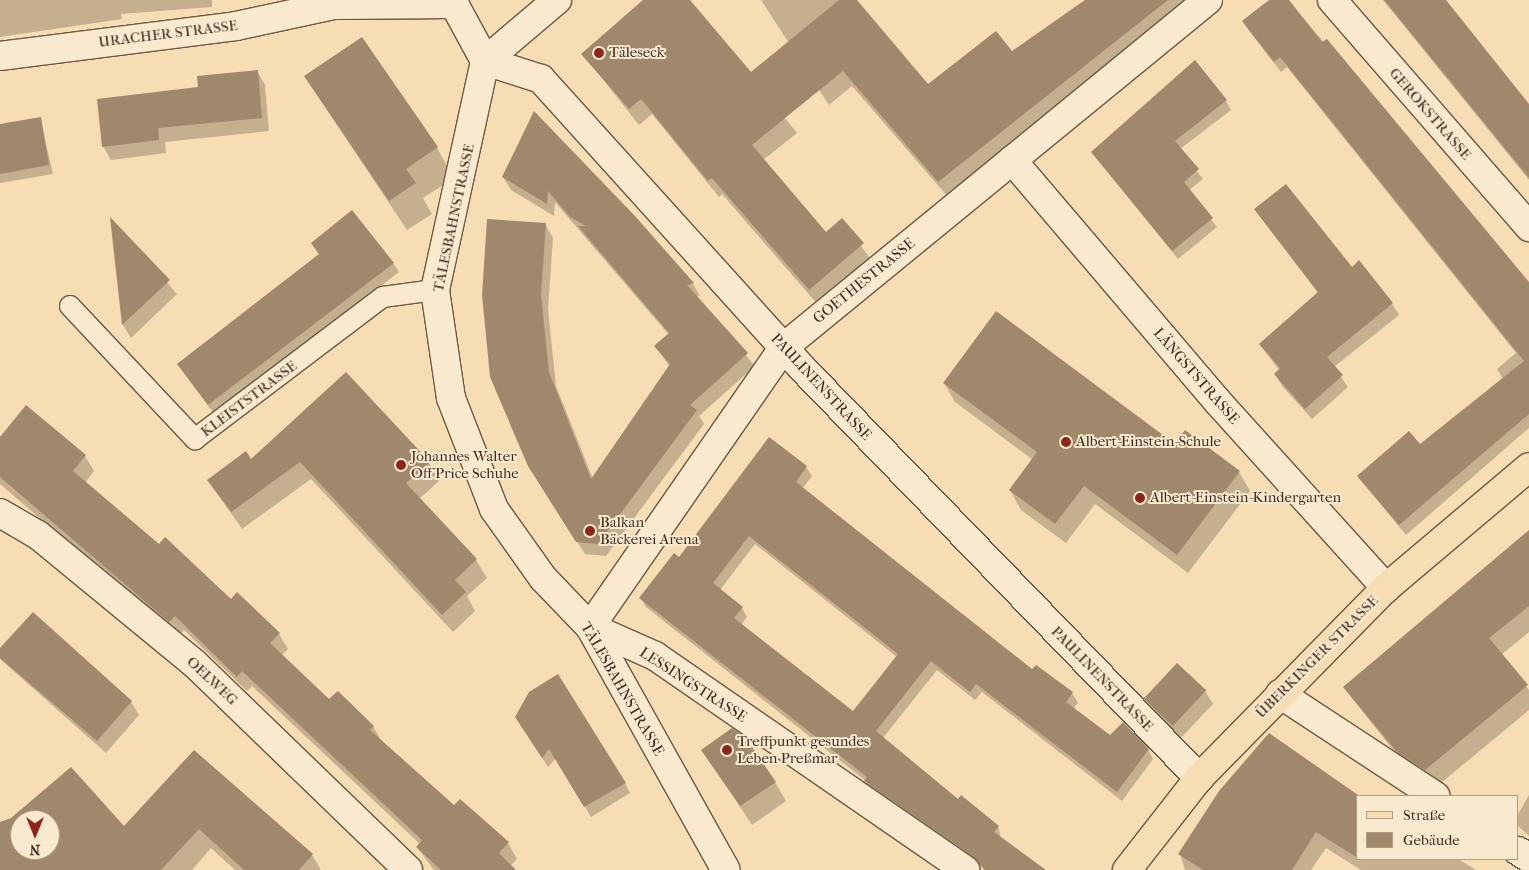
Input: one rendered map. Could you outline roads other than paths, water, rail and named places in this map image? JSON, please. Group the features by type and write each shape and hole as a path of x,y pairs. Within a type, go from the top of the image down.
{"main road":[{"name":"ÜBERKINGER STRASSE","path":"1127,870 1199,778 1280,694 1386,588 1529,467"}],"street":[{"path":"454,2 486,61 557,0"},
{"name":"GOETHESTRASSE","path":"590,627 784,347 1208,0"},
{"name":"GEROKSTRASSE","path":"1332,0 1529,227"},
{"name":"URACHER STRASSE","path":"0,56 236,26 338,2 454,2"},
{"name":"TÄLESBAHNSTRASSE","path":"486,61 435,290 450,398 494,509 542,578 590,627 726,870"},
{"name":"PAULINENSTRASSE","path":"486,61 541,79 784,347 1199,778"},
{"name":"LÄNGSTSTRASSE","path":"1012,160 1218,402 1386,588"},
{"name":"OELWEG","path":"0,513 38,535 195,664 408,870"},
{"name":"LESSINGSTRASSE","path":"590,627 654,656 965,870"},
{"path":"1280,694 1433,795"}],"lane":[{"name":"KLEISTSTRASSE","path":"70,306 195,439 383,297 435,290"}],"place":[{"name":"Täleseck","path":"599,53"},
{"name":"Albert-Einstein-Schule","path":"1066,442"},
{"name":"Johannes Walter Off Price Schuhe","path":"401,465"},
{"name":"Albert-Einstein-Kindergarten","path":"1140,498"},
{"name":"Balkan Bäckerei Arena","path":"590,531"},
{"name":"Treffpunkt gesundes Leben Preßmar","path":"727,750"}]}
